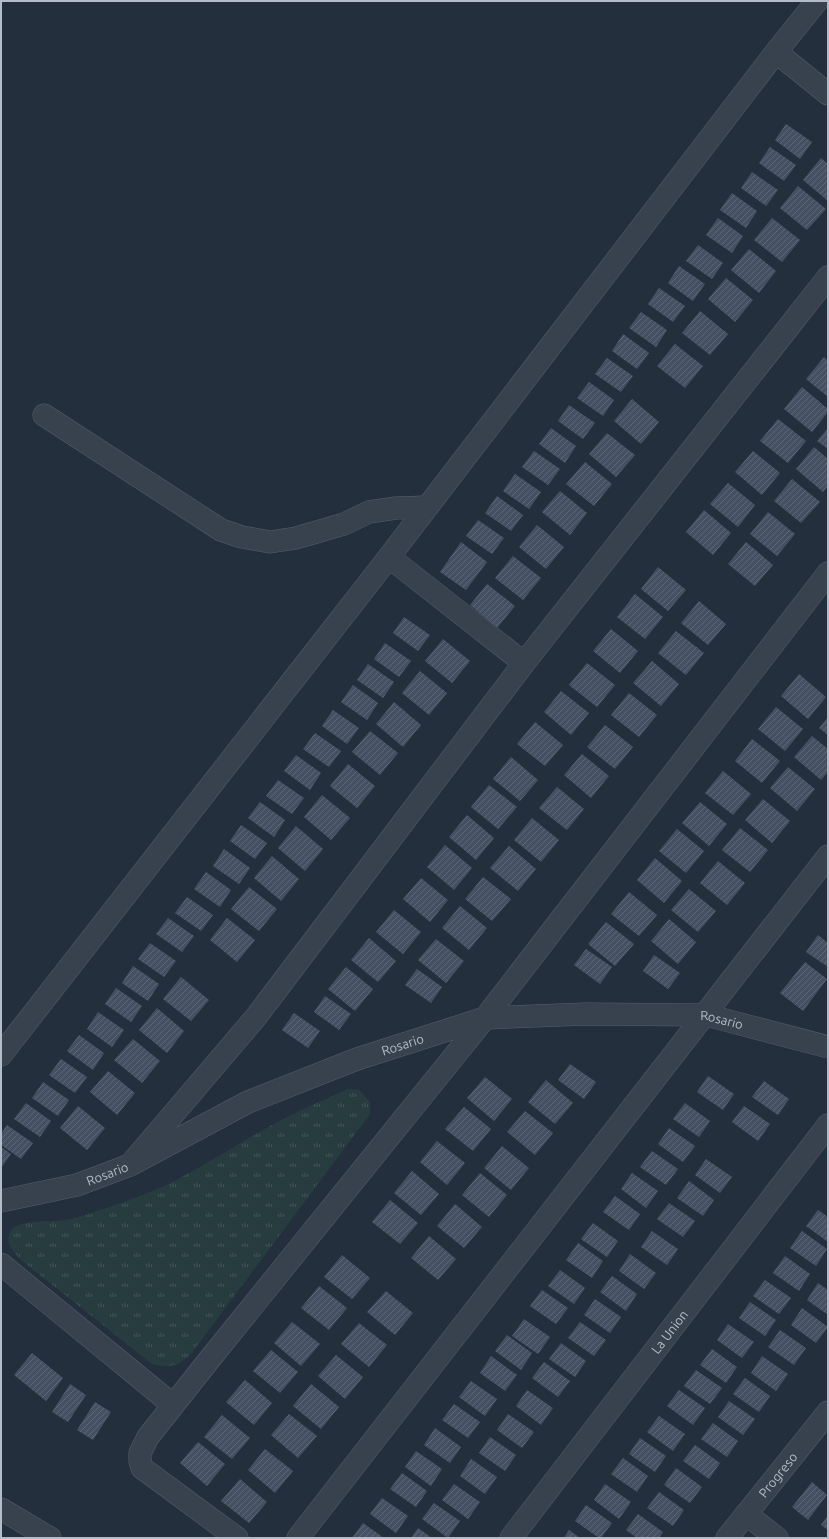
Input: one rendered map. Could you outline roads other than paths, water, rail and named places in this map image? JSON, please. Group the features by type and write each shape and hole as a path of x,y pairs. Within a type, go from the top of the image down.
{"street":[{"path":"1,1055 389,557 776,52 817,1"},
{"path":"776,52 828,94"},
{"path":"130,1165 256,1017 524,663 828,277"},
{"path":"44,415 221,530 242,537 270,542 296,538 344,524 370,512 396,508 427,507"},
{"path":"389,557 524,663"},
{"path":"237,1538 142,1468 140,1453 144,1445 173,1405 486,1018 828,573"},
{"path":"298,1538 706,1015 828,856"},
{"name":"Rosario","path":"1,1202 77,1185 130,1165 248,1102 357,1059 486,1018 586,1014 706,1015 828,1047"},
{"name":"La Union","path":"511,1538 828,1125"},
{"path":"1,1264 173,1405"},
{"name":"Progreso","path":"727,1538 828,1412"},
{"path":"1,1508 50,1538"},
{"path":"746,1514 777,1538"}]}
